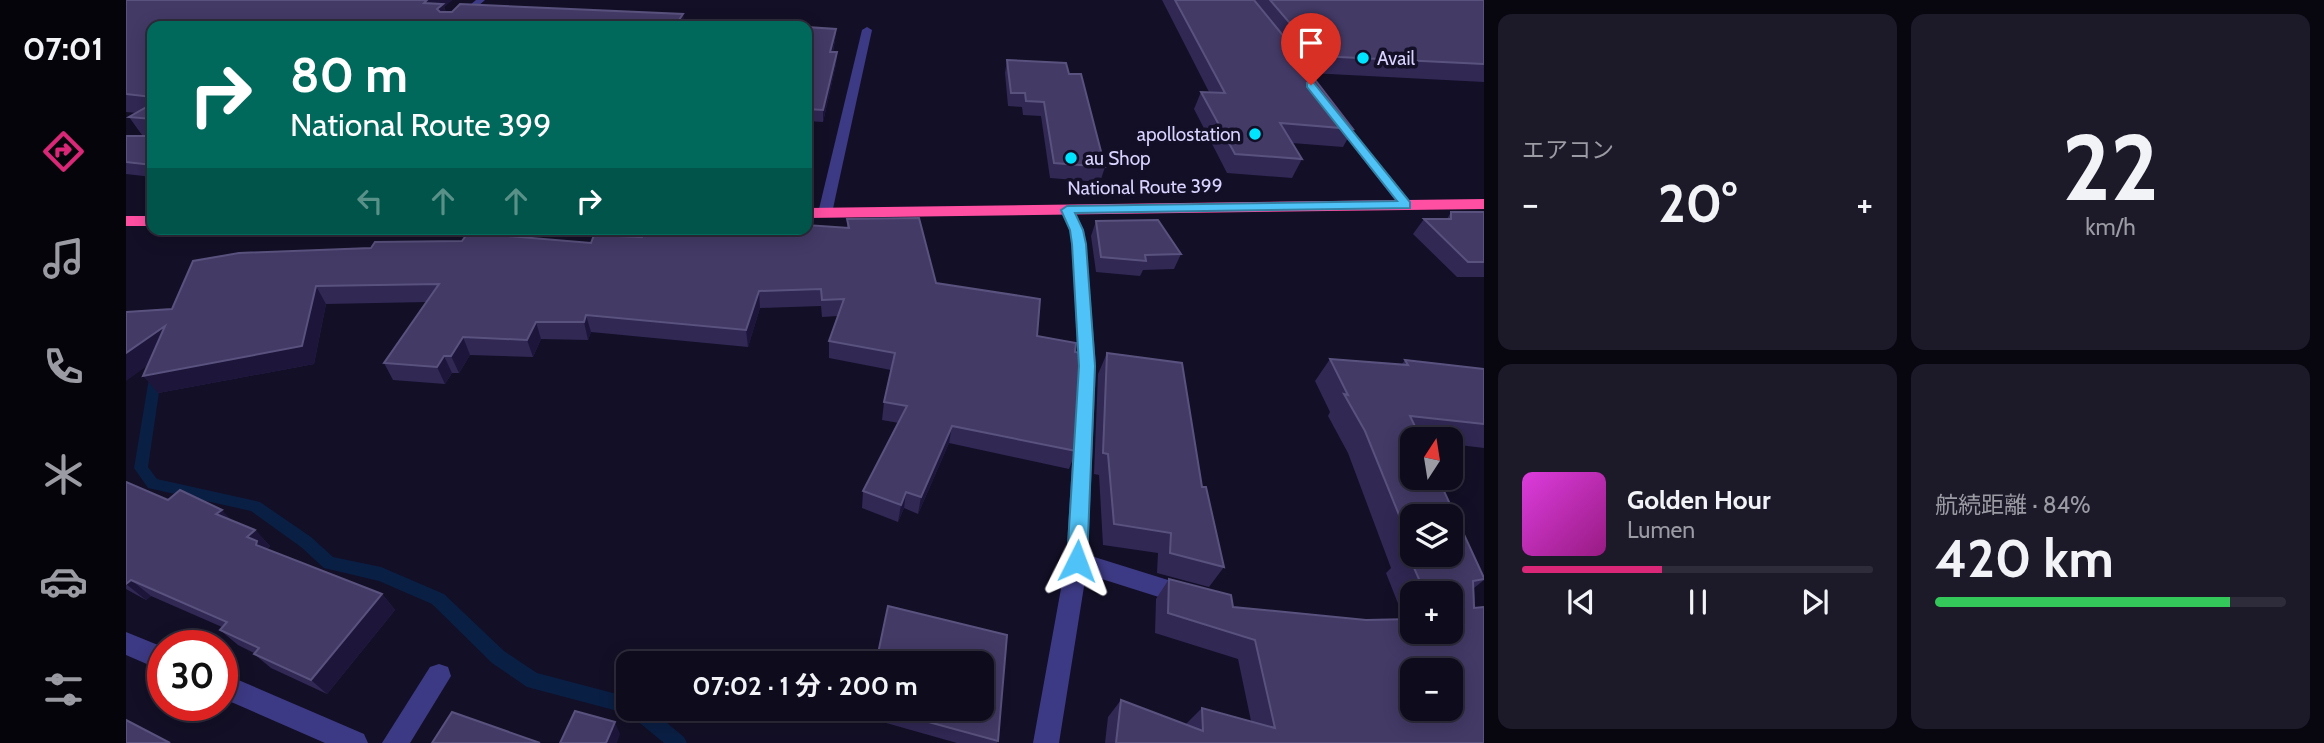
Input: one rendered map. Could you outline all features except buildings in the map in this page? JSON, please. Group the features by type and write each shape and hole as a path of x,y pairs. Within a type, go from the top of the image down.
{"highway":[{"name":"National Route 399","path":"812,213 1484,204"},
{"path":"126,221 147,221"}],"street":[{"path":"456,21 481,0"},
{"path":"825,213 867,30"},
{"path":"1328,106 1406,205"},
{"path":"1046,743 1077,561 1087,366 1079,244 1077,230 1067,210"},
{"path":"1077,561 1207,602"},
{"path":"126,643 147,652"},
{"path":"395,743 439,676"},
{"path":"238,692 355,743"}],"waterway":[{"path":"156,372 141,468 153,484 255,506 306,542 329,563 381,574 438,599 498,657 533,681 616,703"},
{"path":"651,721 678,743"}],"place":[{"name":"Avail","path":"1363,58"},
{"name":"apollostation","path":"1255,134"},
{"name":"au Shop","path":"1071,158"}],"route":[{"path":"1077,561 1087,366 1079,244 1077,230 1067,210 1406,205 1311,85"}]}
